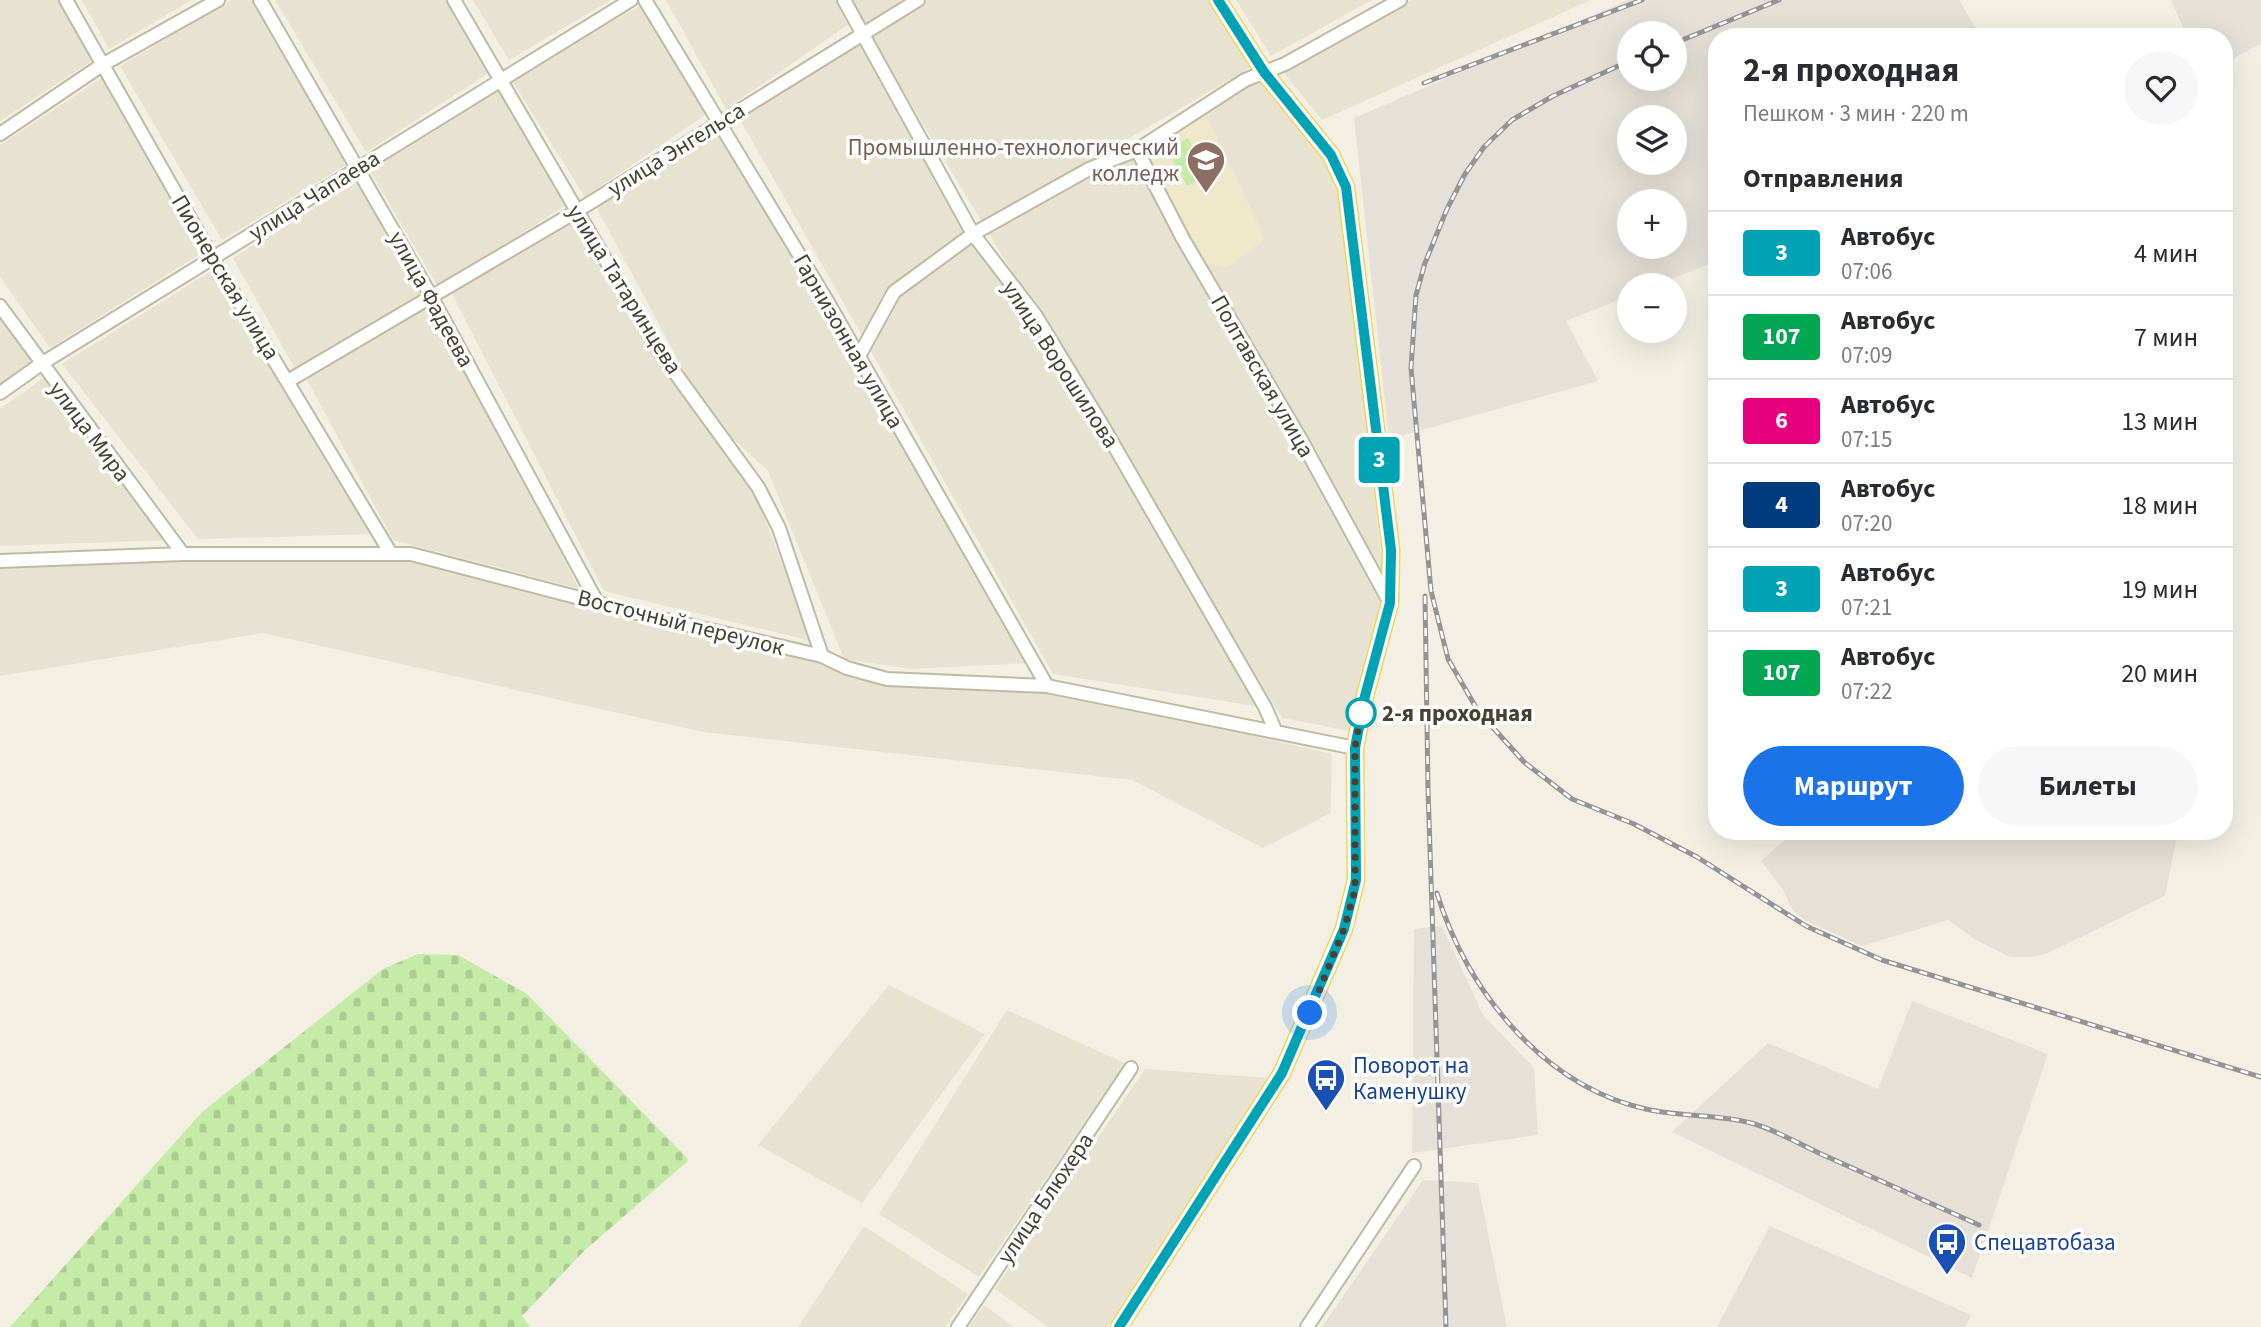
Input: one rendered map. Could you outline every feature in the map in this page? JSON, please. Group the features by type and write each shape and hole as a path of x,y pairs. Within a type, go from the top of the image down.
{"main road":[{"path":"1119,1327 1282,1073 1319,993 1354,897 1357,859 1355,748 1365,696 1390,603 1391,550 1354,271 1348,194 1331,155 1264,72 1218,0"}],"street":[{"name":"Пионерская улица","path":"66,0 212,257 390,552"},
{"path":"0,134 102,65 218,0"},
{"name":"улица Фадеева","path":"260,0 431,296 597,602"},
{"name":"улица Татаринцева","path":"454,0 657,348 758,488 783,539 822,656"},
{"name":"улица Чапаева","path":"0,393 41,364 212,257 631,0"},
{"name":"Гарнизонная улица","path":"645,0 859,356 1047,686"},
{"name":"улица Ворошилова","path":"844,0 972,234 1036,316 1087,399 1265,707 1275,730"},
{"name":"улица Энгельса","path":"288,381 577,211 918,0"},
{"path":"859,356 894,292 972,234 1089,169 1137,150 1207,103 1264,72 1285,64 1400,0"},
{"name":"Полтавская улица","path":"1137,150 1195,261 1300,438 1390,603"},
{"name":"улица Мира","path":"0,306 183,554"},
{"name":"Восточный переулок","path":"0,561 183,554 390,552 422,556 597,602 822,656 847,668 887,679 1047,686 1355,748"},
{"name":"улица Блюхера","path":"958,1327 1131,1068"},
{"path":"1307,1327 1414,1166"}],"shaded area":[{"path":"0,0 59,0 93,60 0,121"},
{"path":"82,0 192,0 109,49"},
{"path":"231,0 252,0 349,163 222,240 120,66"},
{"path":"275,0 449,0 492,71 366,152"},
{"path":"473,0 611,0 509,60"},
{"path":"666,0 843,0 855,20 726,109"},
{"path":"852,0 902,0 866,23"},
{"path":"925,0 1213,0 1253,66 1044,188 1134,154 1383,600 1350,731 1282,718 869,35"},
{"path":"1236,0 1372,0 1271,56"},
{"path":"1412,0 1591,0 1322,120 1283,72"},
{"path":"1628,0 1959,0 1976,28 1708,28 1708,265 1686,273 1617,273 1617,301 1566,321 1598,381 1389,439 1354,118"},
{"path":"2171,0 2261,0 2261,44 2233,58 2233,28 2183,28"},
{"path":"645,3 708,113 585,197 510,78"},
{"path":"865,37 929,153 1261,707 1053,674 737,114"},
{"path":"103,77 205,251 50,348 0,277 0,145"},
{"path":"1263,77 1332,162 1341,186 1384,583 1139,149"},
{"path":"499,86 566,205 438,287 368,167"},
{"name":"Промышленно-технологический колледж","path":"1205,113 1265,239 1227,268 1207,263 1144,150"},
{"path":"720,125 1030,663 912,669 844,659 768,471 708,416 593,201"},
{"path":"360,180 425,298 298,374 233,258"},
{"path":"576,212 750,481 812,641 604,591 450,290"},
{"path":"216,268 374,534 198,539 62,364"},
{"path":"432,300 579,589 393,540 305,376"},
{"path":"0,312 34,360 0,384"},
{"path":"46,376 173,540 0,546 0,409"},
{"path":"391,555 905,681 1050,689 1332,754 1331,813 1263,848 1132,780 703,732 263,633 0,676 0,564"},
{"path":"1785,840 2176,840 2165,896 2048,953 2031,957 2010,957 1976,940 1948,920 1862,946 1804,920 1792,909 1783,890 1761,861"},
{"path":"1442,926 1483,1015 1534,1068 1538,1135 1412,1153 1414,929"},
{"path":"889,985 985,1034 862,1203 758,1145"},
{"path":"1912,1001 2048,1054 1972,1278 1672,1132 1768,1043 1878,1089"},
{"path":"1007,1010 1125,1063 979,1277 879,1214"},
{"path":"1145,1069 1268,1078 1107,1327 1048,1327 995,1289"},
{"path":"1423,1180 1478,1183 1507,1327 1322,1327"},
{"path":"864,1226 968,1294 945,1327 798,1327"},
{"path":"1770,1226 1971,1315 1965,1327 1717,1327"},
{"path":"984,1305 1014,1327 969,1327"}],"green space":[{"path":"1188,138 1207,175 1187,186 1167,149"},
{"path":"418,954 458,955 527,994 689,1160 584,1251 522,1316 530,1327 10,1327 202,1112 383,969"}],"railway":[{"path":"1424,83 1642,0"},
{"path":"1711,28 1779,0"},
{"path":"1687,38 1708,29"},
{"path":"1617,67 1553,96 1512,120 1484,147 1465,174 1447,209 1425,263 1416,295 1411,368 1431,591 1448,659 1478,711 1524,762 1572,799 1634,824 1697,857 1806,926 1882,960 2261,1077"},
{"path":"1425,596 1428,789 1446,1327"},
{"path":"1437,893 1467,964 1489,998 1514,1029 1542,1056 1574,1079 1609,1097 1646,1109 1738,1120 1777,1132 1979,1225"}],"bus line":[{"name":"3","path":"1119,1327 1282,1073 1319,993 1344,929 1354,897 1356,880 1355,748 1365,696 1390,603 1393,576 1354,271 1346,187 1331,155 1264,72 1218,0"}],"place":[{"name":"Промышленно-технологический колледж","path":"1206,194"},
{"name":"2-я проходная","path":"1361,713"},
{"name":"Поворот на Каменушку","path":"1326,1112"},
{"name":"Спецавтобаза","path":"1947,1276"}],"route":[{"path":"1310,1013 1344,929 1355,890 1355,748 1361,713"}]}
